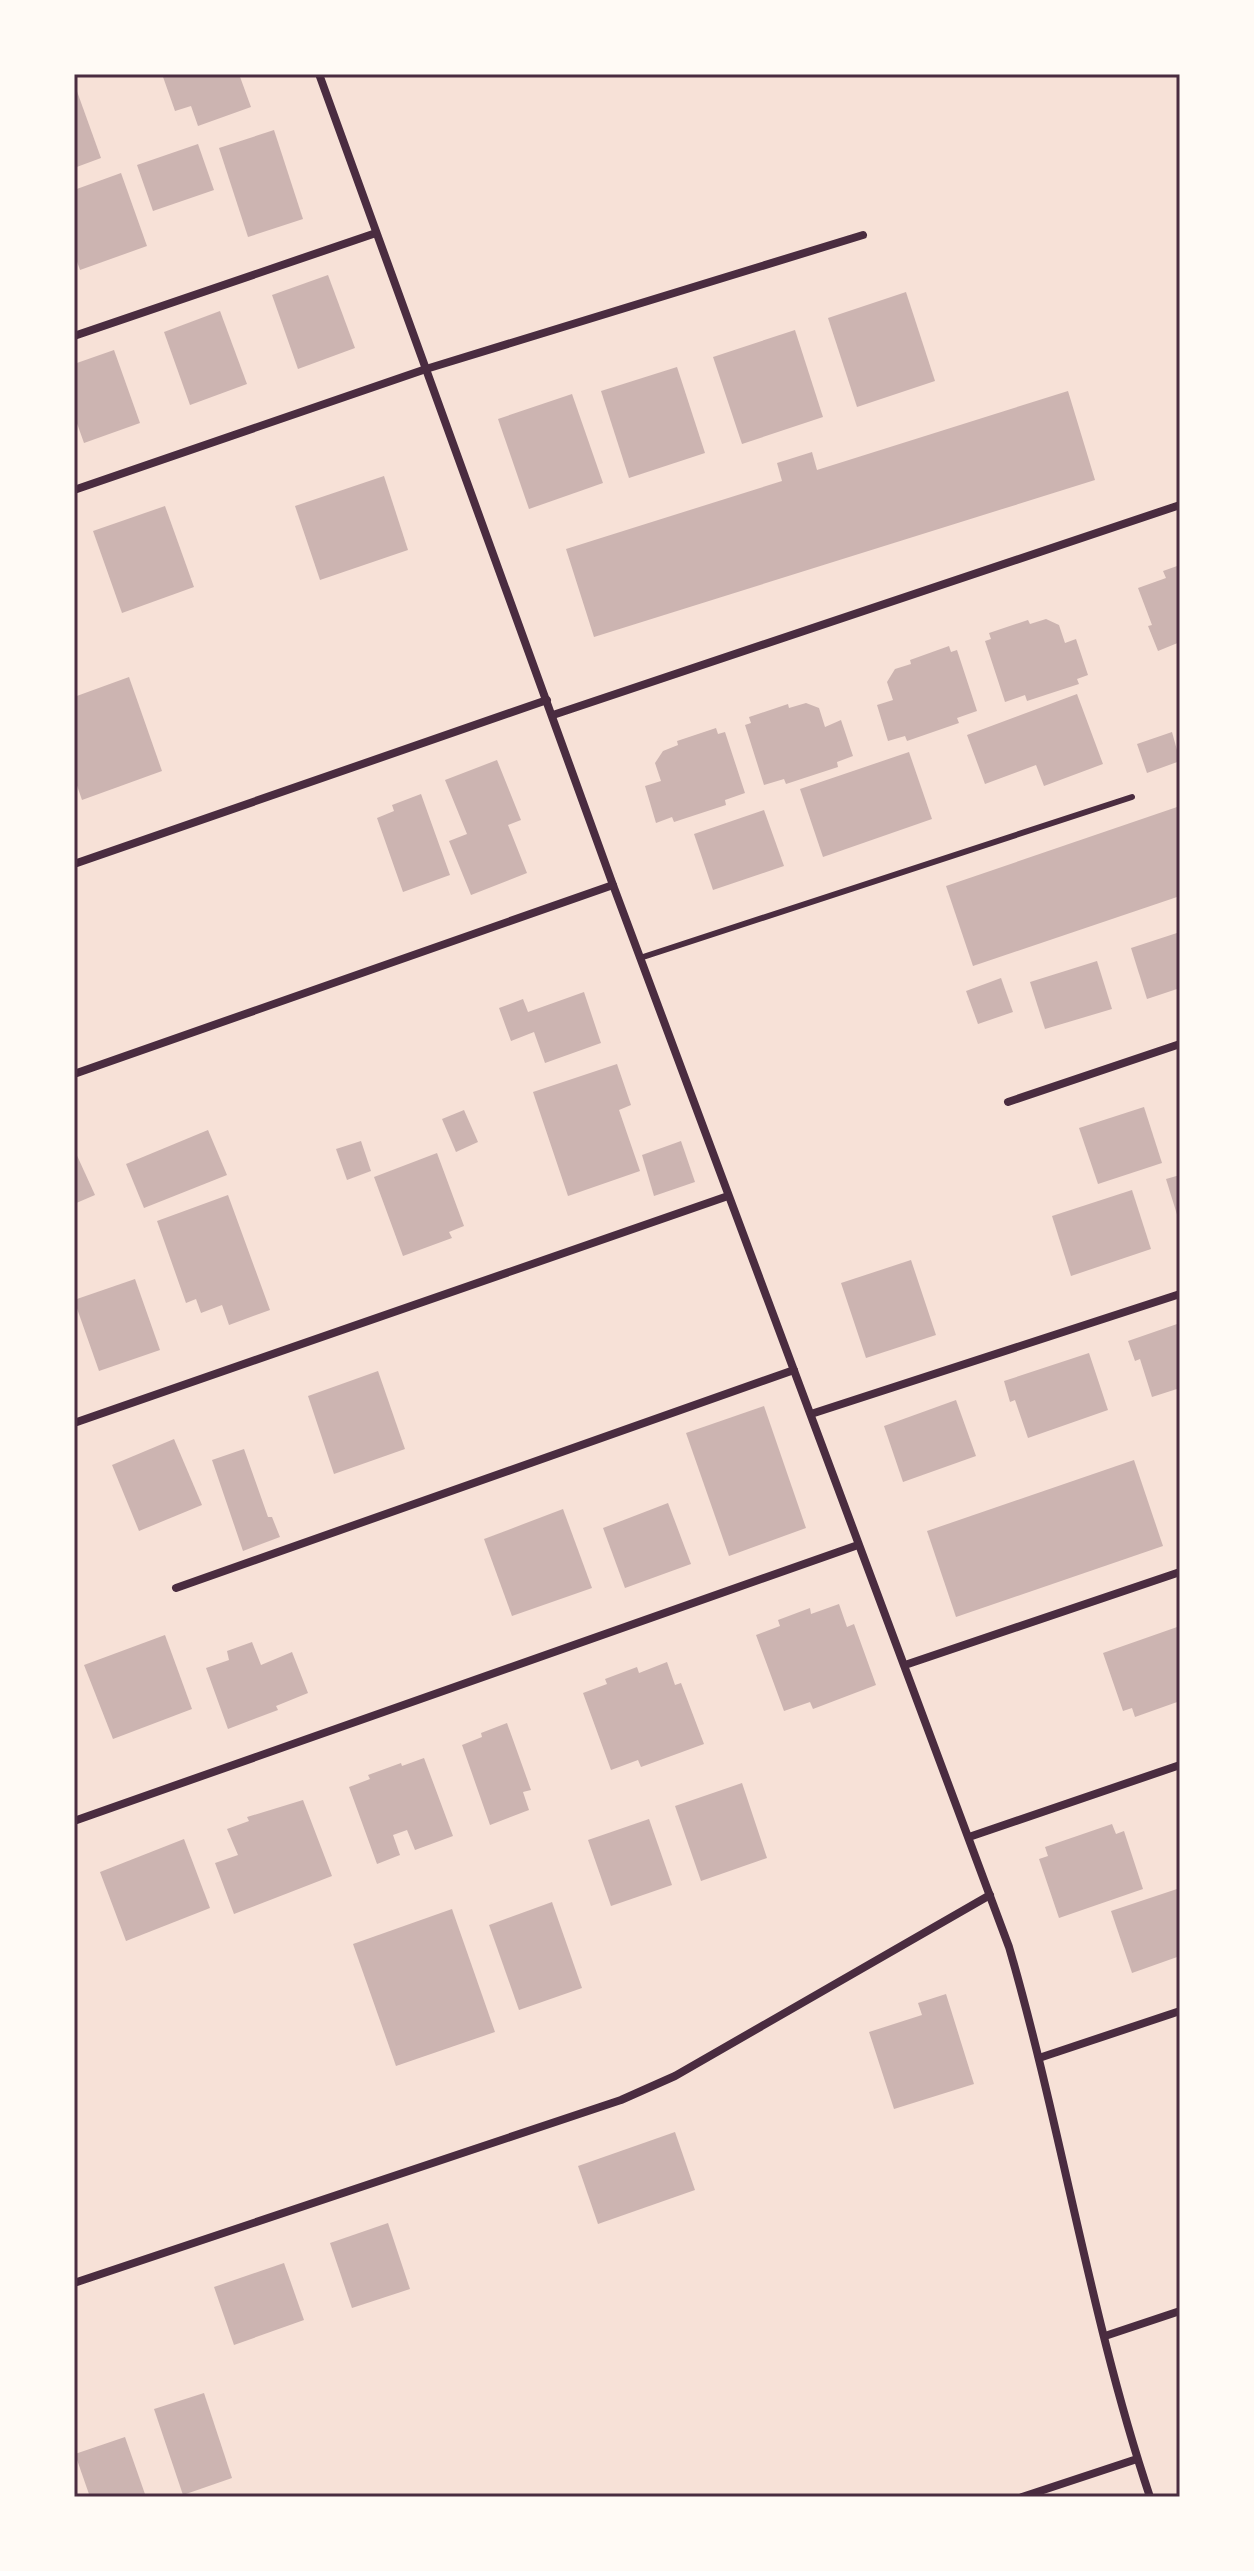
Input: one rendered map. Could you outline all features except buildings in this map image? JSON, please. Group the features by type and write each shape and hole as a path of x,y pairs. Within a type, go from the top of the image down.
{"street":[{"path":"319,74 613,885 1013,1960 1105,2336 1150,2497"},
{"path":"74,336 376,233"},
{"path":"74,490 426,369 863,235"},
{"path":"553,715 1180,505"},
{"path":"74,864 547,700"},
{"path":"74,1074 613,885"},
{"path":"1008,1102 1180,1044"},
{"path":"74,1423 728,1196"},
{"path":"811,1414 1180,1294"},
{"path":"176,1588 794,1370"},
{"path":"74,1821 858,1545"},
{"path":"905,1665 1180,1572"},
{"path":"969,1837 1180,1765"},
{"path":"74,2283 621,2100 675,2076 990,1895"},
{"path":"1039,2058 1180,2011"},
{"path":"1105,2336 1180,2311"},
{"path":"1022,2497 1137,2459"}],"lane":[{"path":"640,958 1132,797"}]}
